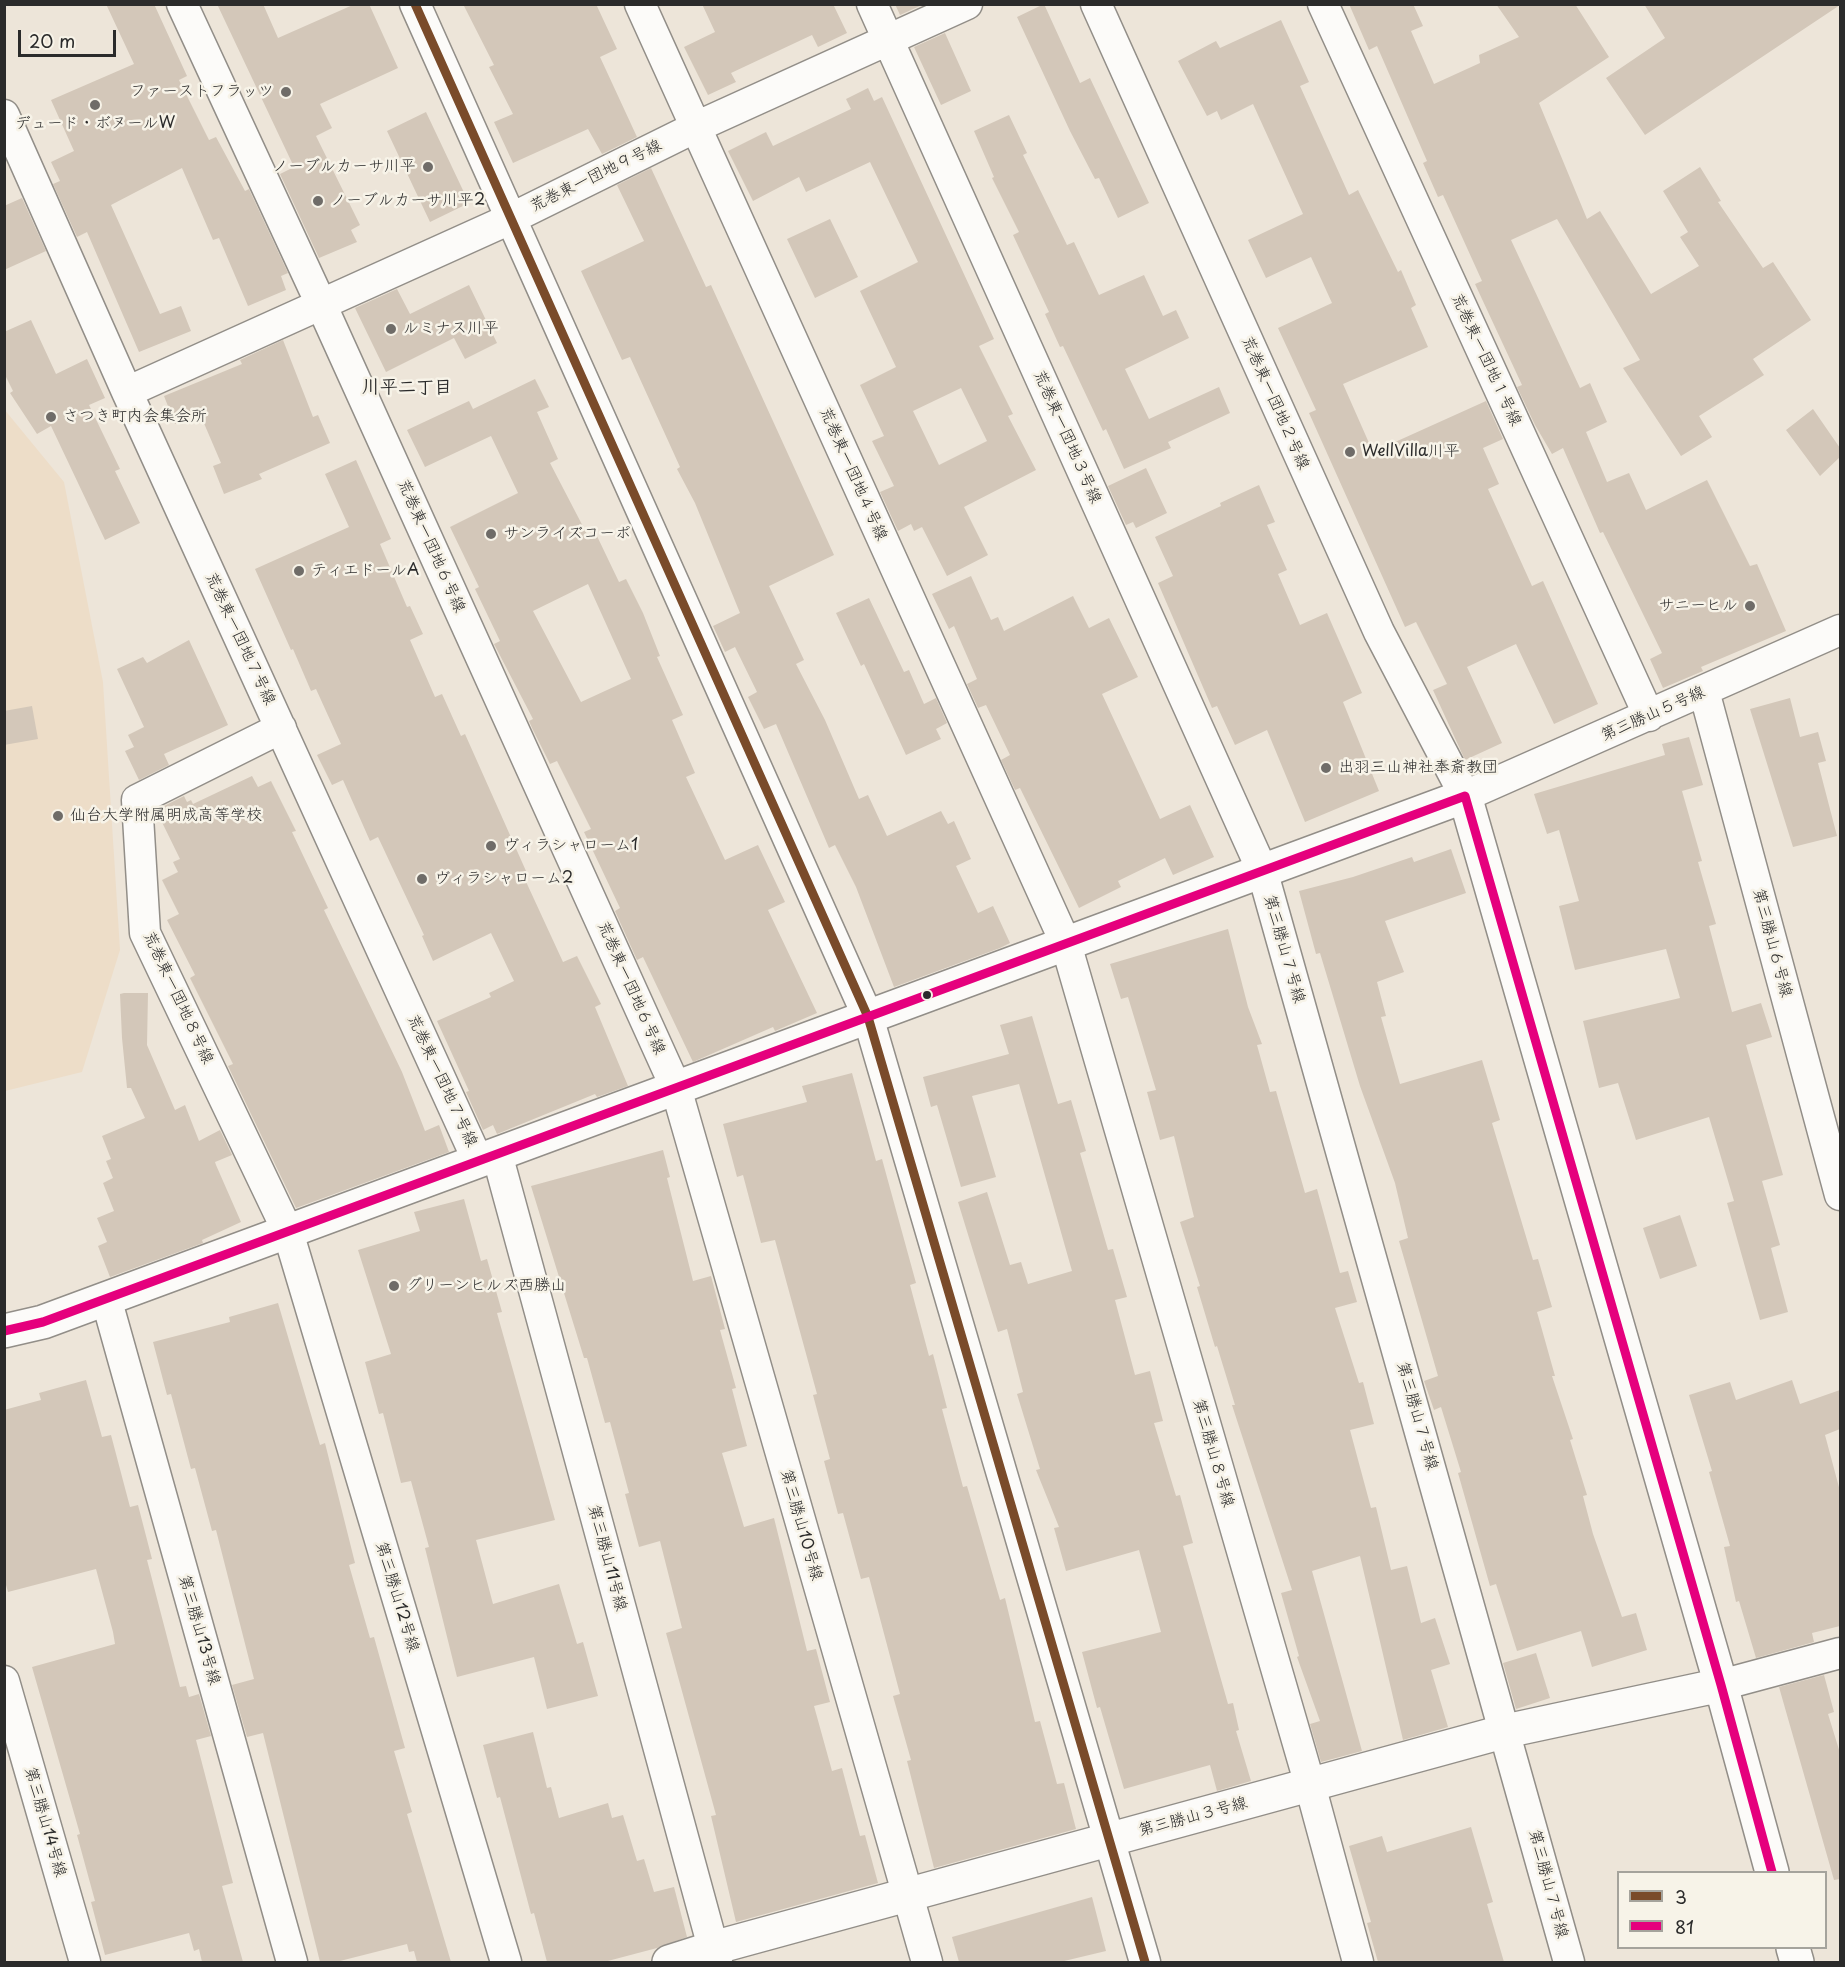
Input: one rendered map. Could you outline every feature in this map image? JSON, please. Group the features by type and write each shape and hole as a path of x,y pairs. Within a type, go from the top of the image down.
{"street":[{"name":"荒巻東一団地６号線","path":"182,4 321,304 676,1088"},
{"path":"415,4 868,1017 1111,1839 1145,1962"},
{"name":"荒巻東一団地４号線","path":"640,4 1066,944"},
{"name":"荒巻東一団地３号線","path":"872,4 1262,870"},
{"name":"荒巻東一団地９号線","path":"127,392 510,219 696,127 968,4"},
{"name":"荒巻東一団地２号線","path":"1096,4 1379,632 1465,796"},
{"name":"荒巻東一団地１号線","path":"1323,4 1649,716"},
{"name":"荒巻東一団地７号線","path":"4,115 127,392 281,728 488,1158"},
{"name":"第三勝山５号線","path":"1465,796 1840,630"},
{"name":"第三勝山６号線","path":"1704,691 1840,1195"},
{"name":"荒巻東一団地８号線","path":"281,728 137,800 145,933 288,1232"},
{"path":"4,1331 43,1322 106,1299 1465,796 1721,1685 1772,1871"},
{"name":"第三勝山７号線","path":"1262,870 1506,1731 1569,1962"},
{"name":"第三勝山８号線","path":"1066,944 1310,1785 1358,1962"},
{"name":"第三勝山10号線","path":"676,1088 927,1962"},
{"name":"第三勝山11号線","path":"488,1158 715,1955"},
{"name":"第三勝山12号線","path":"288,1232 506,1962"},
{"name":"第三勝山13号線","path":"106,1299 292,1962"},
{"path":"1721,1685 1840,1653"},
{"name":"第三勝山14号線","path":"4,1682 85,1962"},
{"name":"第三勝山３号線","path":"669,1962 715,1955 908,1895 1506,1731 1721,1685"}],"shaded area":[{"name":"仙台大学附属明成高等学校","path":"4,409 64,482 103,682 120,950 82,1072 5,1091"}],"building":[{"path":"106,4 154,4 187,76 179,80 209,140 216,137 245,191 249,189 288,273 281,276 286,290 248,306 219,238 213,240 182,168 111,205 160,314 181,306 191,331 139,352 87,232 77,237 53,184 60,181 51,162 74,151 51,100 134,64"},
{"path":"217,4 263,4 278,38 355,4 369,4 398,68 320,104 332,128 316,136 360,225 351,230 357,242 319,258 280,174 294,167"},
{"path":"463,4 596,4 617,49 600,57 637,137 602,154 588,129 513,163 494,122 513,114 489,67 494,65"},
{"path":"702,4 833,4 847,33 818,47 812,35 731,73 736,82 708,95 684,47 715,32"},
{"path":"895,4 924,4 900,15"},
{"path":"1044,4 1080,83 1090,78 1149,203 1118,218 1099,178 1095,179 1070,131 1017,17"},
{"path":"1349,4 1413,4 1423,26 1411,31 1434,84 1480,63 1479,55 1519,37 1496,4 1575,4 1609,57 1539,103 1587,219 1600,211 1651,294 1699,266 1680,237 1688,232 1663,191 1700,167 1721,201 1718,202 1763,268 1773,262 1811,320 1753,359 1764,375 1699,416 1712,437 1681,456 1623,368 1640,360 1557,219 1511,240 1580,388 1590,383 1607,422 1586,432 1607,482 1629,473 1646,510 1707,480 1750,566 1757,564 1786,631 1701,667 1703,671 1663,688 1650,659 1662,653 1603,532 1600,533 1563,448 1552,454 1535,425 1517,387 1522,385 1475,284 1482,281 1443,195 1438,197 1423,163 1427,161 1377,46 1369,50"},
{"path":"1644,4 1840,5 1645,135 1606,78 1665,38"},
{"path":"1281,20 1309,82 1300,86 1349,195 1358,190 1398,272 1401,270 1416,305 1411,308 1428,347 1343,384 1373,452 1486,401 1503,439 1483,448 1499,484 1488,489 1532,586 1543,581 1598,704 1554,724 1516,644 1467,667 1502,743 1465,760 1433,690 1447,684 1416,622 1405,627 1309,413 1316,410 1278,328 1332,303 1311,257 1266,278 1248,240 1303,214 1253,104 1221,120 1217,111 1207,116 1178,61 1216,41 1220,48"},
{"path":"945,33 971,91 941,105 914,47"},
{"path":"868,88 874,101 882,97 994,339 979,346 1013,414 1008,416 1036,470 964,507 988,555 947,576 922,527 914,531 911,524 898,531 880,492 894,486 872,441 884,436 860,385 896,367 860,291 918,262 870,162 806,192 799,177 753,201 728,151 766,132 773,146 851,109 846,99","holes":["961,388 987,441 939,465 913,411"]},
{"name":"ノーブルカーサ川平","path":"426,112 469,203 430,222 387,131"},
{"path":"1009,115 1027,153 1023,155 1067,245 1074,242 1099,295 1144,275 1163,316 1176,310 1189,338 1125,369 1149,419 1219,387 1230,413 1168,442 1171,448 1124,469 1106,429 1103,431 1063,346 1060,347 1045,314 1049,312 1013,235 1019,232 992,178 994,177 974,131"},
{"path":"651,168 706,287 711,285 834,555 769,586 804,660 796,664 825,720 859,799 868,795 887,836 941,811 948,824 954,821 971,859 956,866 978,913 993,906 1010,943 1000,948 894,987 856,887 835,845 829,848 776,724 764,729 748,697 757,692 735,647 725,652 713,626 740,613 695,503 677,469 680,467 630,357 622,360 581,271 644,241 617,185"},
{"path":"22,198 46,251 4,270 4,206"},
{"path":"830,219 858,277 815,298 787,239"},
{"path":"469,285 497,343 465,359 454,338 386,372 355,308 397,289 410,314"},
{"path":"31,320 56,374 87,359 105,398 89,405 120,469 115,471 140,523 105,540 51,426 37,434 10,393 13,391 4,373 4,332"},
{"path":"283,340 313,417 318,415 330,443 259,474 262,479 224,494 213,466 221,463 200,414 175,424 164,396 242,364 240,360"},
{"path":"535,379 549,407 537,412 558,459 550,463 589,538 596,534 619,582 626,579 643,613 660,656 657,657 683,715 672,720 695,773 686,777 725,860 758,845 785,902 768,910 817,1013 775,1031 773,1027 693,1062 643,957 637,960 615,911 620,908 584,832 591,829 557,761 550,764 533,730 529,721 533,719 494,644 500,641 475,589 479,587 450,527 518,493 491,436 425,467 407,430 469,401 473,409","holes":["588,584 631,679 581,702 533,611"]},
{"path":"1813,409 1840,448 1840,457 1820,476 1786,430"},
{"path":"356,460 391,539 380,544 407,607 410,606 423,634 410,640 435,697 442,694 461,736 465,734 526,871 522,873 563,962 577,956 601,1004 595,1007 628,1086 597,1097 595,1094 497,1134 493,1125 483,1130 466,1092 469,1091 437,1021 491,997 489,993 514,981 491,933 433,961 422,936 424,935 378,837 370,841 343,780 332,785 317,755 341,744 316,689 311,691 255,569 349,527 325,474"},
{"path":"1146,468 1167,513 1136,528 1133,522 1126,525 1108,486"},
{"path":"1259,485 1275,522 1267,525 1287,570 1278,574 1300,625 1327,613 1362,693 1343,702 1379,791 1305,822 1267,730 1235,745 1217,706 1212,708 1158,583 1173,576 1155,537"},
{"path":"971,576 991,620 998,617 1004,631 1073,596 1089,628 1109,618 1138,677 1102,694 1160,819 1190,805 1214,857 1173,875 1165,858 1118,881 1121,887 1079,908 1020,788 1015,790 1001,760 1010,755 986,705 978,708 967,684 977,679 954,626 949,629 932,594"},
{"path":"869,598 904,672 909,670 924,704 936,698 947,723 936,729 941,739 906,755 864,664 861,666 836,613"},
{"path":"189,640 228,725 164,754 169,765 139,780 125,751 134,747 128,735 144,727 117,669 143,657 147,663"},
{"path":"1790,698 1800,737 1818,732 1826,761 1818,763 1837,836 1793,847 1750,709"},
{"path":"32,706 38,739 4,745 4,711"},
{"path":"1689,737 1703,785 1682,791 1702,861 1698,862 1716,924 1709,926 1732,1012 1761,1003 1772,1037 1746,1045 1783,1175 1762,1181 1780,1245 1771,1248 1788,1312 1760,1320 1727,1203 1734,1201 1709,1117 1636,1140 1618,1083 1599,1088 1583,1021 1680,998 1666,949 1575,970 1559,906 1579,901 1559,830 1547,834 1534,794 1665,755 1662,744"},
{"path":"252,776 258,787 271,781 296,831 292,832 328,908 324,910 402,1072 425,1131 439,1125 449,1152 296,1208 228,1066 233,1064 190,978 195,975 167,920 179,914 162,880 178,872 173,862 180,859 156,810 184,796 187,802 191,800 193,804"},
{"path":"1451,849 1466,893 1385,921 1404,972 1377,982 1386,1016 1381,1017 1400,1084 1482,1060 1500,1120 1492,1123 1533,1260 1538,1259 1552,1307 1537,1312 1555,1376 1552,1376 1573,1439 1570,1440 1587,1495 1583,1496 1593,1534 1622,1617 1636,1613 1647,1650 1592,1667 1581,1631 1517,1651 1496,1584 1490,1586 1458,1473 1461,1472 1441,1407 1434,1410 1424,1381 1438,1376 1399,1241 1408,1238 1395,1183 1360,1086 1320,953 1316,954 1299,891 1353,877 1412,857 1414,862"},
{"path":"1228,929 1248,1007 1262,1044 1257,1045 1270,1092 1276,1091 1305,1193 1317,1189 1340,1273 1348,1271 1357,1302 1335,1308 1359,1383 1363,1382 1374,1424 1350,1430 1371,1508 1376,1507 1391,1570 1407,1566 1421,1623 1435,1618 1450,1664 1431,1670 1448,1727 1403,1740 1360,1556 1312,1571 1362,1751 1321,1762 1310,1724 1320,1721 1297,1657 1299,1656 1281,1593 1292,1590 1232,1405 1235,1405 1217,1346 1215,1347 1197,1287 1200,1286 1180,1222 1194,1217 1174,1136 1160,1140 1147,1092 1156,1090 1128,997 1121,999 1110,964"},
{"path":"148,993 147,1045 175,1110 185,1105 199,1141 220,1130 232,1155 215,1162 241,1222 202,1240 203,1243 110,1277 98,1246 107,1242 97,1218 114,1211 103,1183 113,1178 106,1161 111,1159 102,1136 145,1118 131,1088 127,1088 120,994"},
{"path":"1032,1016 1058,1104 1071,1100 1086,1151 1080,1153 1108,1250 1113,1249 1127,1297 1115,1300 1135,1375 1150,1371 1163,1421 1154,1423 1176,1496 1180,1495 1193,1543 1183,1546 1228,1704 1233,1703 1239,1730 1236,1731 1251,1781 1217,1791 1210,1765 1124,1789 1100,1707 1097,1708 1082,1652 1161,1632 1139,1550 1066,1571 1054,1528 1059,1527 1036,1470 1040,1469 1017,1394 1023,1392 1007,1329 998,1332 958,1202 987,1192 1010,1265 1021,1262 1028,1284 1072,1271 1019,1084 972,1096 996,1177 961,1187 937,1105 931,1107 923,1077 1009,1054 1000,1025"},
{"path":"852,1073 876,1161 882,1159 916,1283 910,1285 929,1356 933,1354 947,1408 942,1409 963,1487 967,1486 1000,1600 1005,1598 1035,1722 1040,1721 1057,1784 1064,1783 1076,1829 934,1868 907,1761 911,1760 893,1696 900,1694 869,1577 861,1579 843,1513 838,1514 824,1461 830,1459 813,1395 817,1394 775,1240 761,1243 743,1175 737,1177 723,1124 807,1102 802,1086"},
{"path":"663,1150 670,1177 667,1178 693,1281 711,1276 725,1329 720,1330 736,1388 732,1389 747,1446 722,1453 744,1527 774,1518 807,1651 816,1649 830,1702 814,1706 832,1771 842,1768 860,1836 865,1835 878,1883 736,1922 711,1816 716,1815 666,1633 682,1628 660,1541 639,1547 625,1494 629,1493 610,1422 605,1423 587,1358 584,1358 531,1186"},
{"path":"464,1199 481,1261 487,1259 502,1312 497,1313 555,1520 476,1540 493,1604 559,1584 577,1644 583,1642 598,1696 547,1709 534,1657 457,1677 425,1548 429,1547 411,1481 401,1483 383,1413 379,1414 365,1362 391,1354 358,1250 420,1231 414,1212"},
{"path":"1680,1215 1697,1266 1660,1279 1643,1228"},
{"path":"278,1303 320,1445 325,1443 355,1563 349,1565 370,1638 374,1637 405,1748 394,1751 412,1812 407,1814 451,1962 417,1962 414,1951 409,1952 407,1944 336,1962 320,1962 263,1733 247,1737 232,1685 254,1679 216,1530 212,1531 195,1468 191,1469 171,1394 167,1395 153,1342 230,1322 229,1317"},
{"path":"86,1380 102,1437 111,1435 130,1507 138,1505 152,1559 147,1560 180,1687 186,1686 189,1697 199,1694 211,1736 196,1740 233,1883 222,1886 243,1962 202,1962 199,1949 194,1951 189,1933 105,1955 91,1902 95,1901 77,1835 80,1834 32,1667 115,1644 113,1632 96,1569 8,1592 4,1578 4,1410 41,1400 39,1393"},
{"path":"1792,1380 1800,1404 1840,1390 1840,1429 1825,1435 1840,1491 1840,1626 1812,1633 1814,1642 1756,1658 1739,1601 1736,1602 1724,1547 1730,1546 1709,1472 1712,1471 1689,1395 1730,1382 1736,1400"},
{"path":"1536,1653 1550,1698 1516,1709 1503,1663"},
{"path":"1824,1675 1834,1712 1828,1714 1840,1753 1840,1879 1834,1880 1779,1687"},
{"path":"533,1732 547,1788 551,1787 559,1818 608,1803 612,1818 623,1815 637,1861 644,1859 654,1892 674,1887 687,1937 657,1948 604,1962 547,1962 483,1745"},
{"path":"1471,1827 1493,1902 1487,1904 1504,1962 1378,1962 1367,1923 1371,1922 1349,1846 1382,1836 1387,1852"},
{"path":"1092,1897 1106,1951 1060,1962 959,1962 952,1937"}],"transit line":[{"name":"3","path":"415,4 868,1017 1145,1962"},
{"name":"81","path":"4,1331 43,1322 1465,796 1721,1685 1772,1871"}],"place":[{"name":"ファーストフラッツ","path":"286,92"},
{"name":"デュード・ボヌールW","path":"95,105"},
{"name":"ノーブルカーサ川平","path":"428,167"},
{"name":"ノーブルカーサ川平2","path":"318,201"},
{"name":"ルミナス川平","path":"391,329"},
{"name":"さつき町内会集会所","path":"51,417"},
{"name":"WellVilla川平","path":"1350,452"},
{"name":"サンライズコーポ","path":"491,534"},
{"name":"ティエドールA","path":"299,571"},
{"name":"サニーヒル","path":"1750,606"},
{"name":"出羽三山神社奉斎教団","path":"1326,768"},
{"name":"仙台大学附属明成高等学校","path":"58,816"},
{"name":"ヴィラシャローム1","path":"491,846"},
{"name":"ヴィラシャローム2","path":"422,879"},
{"name":"グリーンヒルズ西勝山","path":"394,1286"}],"district":[{"name":"川平二丁目","path":"407,388"}]}
